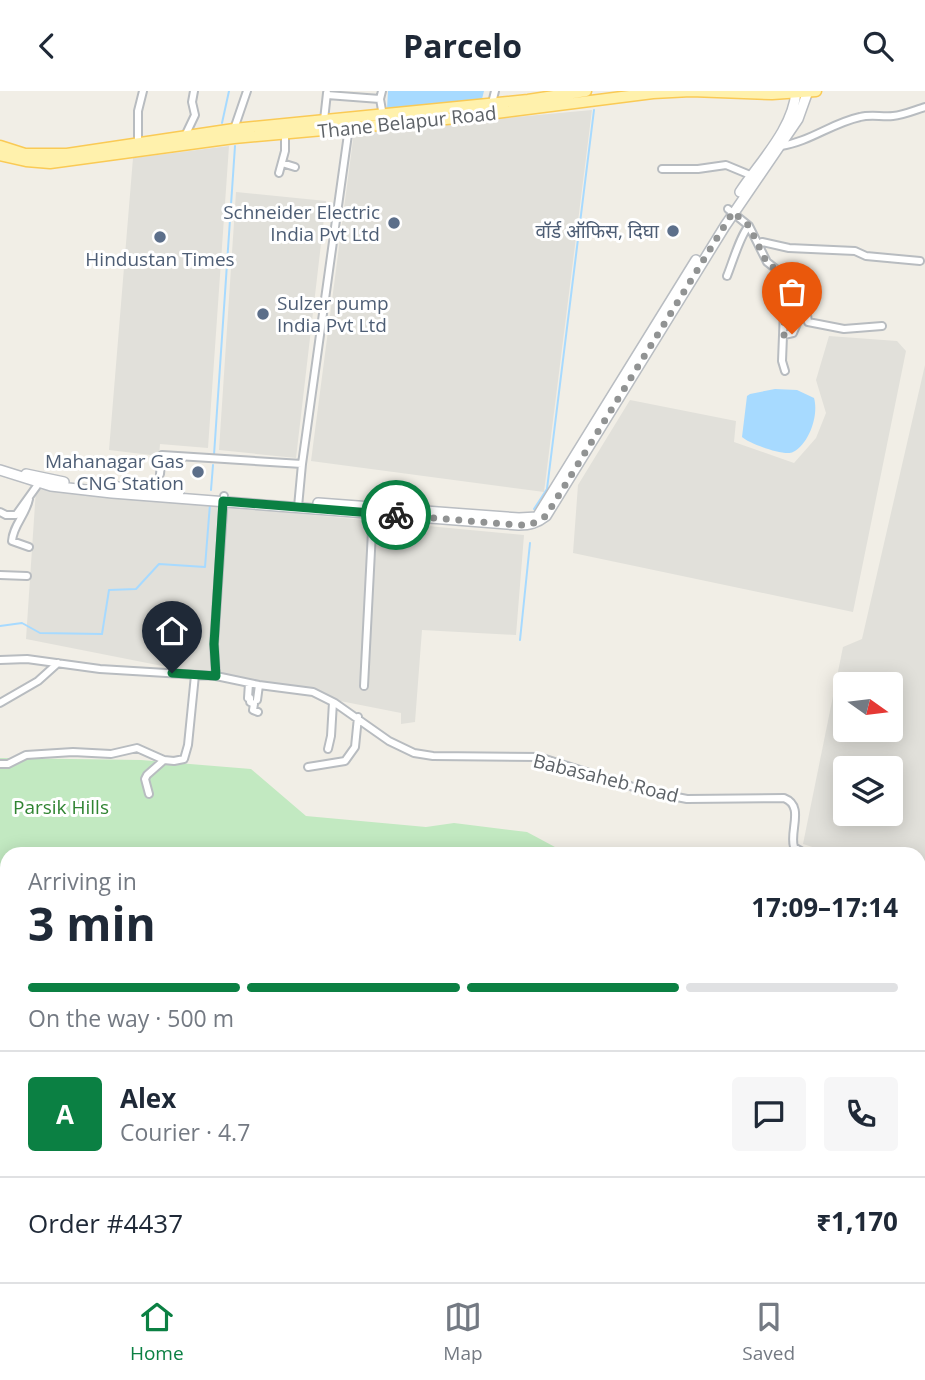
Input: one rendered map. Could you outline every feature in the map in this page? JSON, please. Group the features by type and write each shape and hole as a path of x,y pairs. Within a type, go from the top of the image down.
{"main road":[{"name":"Thane Belapur Road","path":"383,120 540,94 586,91"},
{"name":"Thane Belapur Road","path":"0,146 25,154 50,156 284,129 530,110 653,93 811,91"},
{"path":"754,177 781,146 811,91"},
{"path":"0,464 25,474 62,482 221,499 530,525 546,516 782,130 792,109 796,92"},
{"name":"Thane Belapur Road","path":"284,129 324,120 350,123"},
{"name":"Thane Belapur Road","path":"0,155 50,163 186,136 234,134"},
{"path":"0,470 38,484 111,493 221,499"}],"street":[{"path":"138,147 138,110 143,91"},
{"path":"186,136 195,114 192,102 194,91"},
{"path":"234,134 247,91"},
{"path":"382,91 380,99 383,120"},
{"path":"492,103 495,91"},
{"path":"324,120 327,93 380,99"},
{"path":"781,146 793,144 839,123 860,117 893,116 925,107"},
{"path":"299,504 302,464 350,123"},
{"path":"279,173 285,151 284,129"},
{"path":"282,163 295,167"},
{"path":"662,169 698,169 726,165 754,177"},
{"path":"731,210 749,226 767,263 793,283 800,285 808,321 844,329 882,326"},
{"path":"727,275 742,235 749,226"},
{"path":"760,246 762,242 789,248 850,250 866,256 920,261"},
{"path":"784,275 786,284 781,308 784,310 782,361 785,371"},
{"path":"784,335 793,333 798,321 807,314"},
{"path":"160,474 162,455 302,464"},
{"path":"0,512 16,515 38,484"},
{"path":"29,499 27,509 13,531 12,541 29,547"},
{"path":"216,676 214,644 221,499"},
{"path":"364,686 373,510"},
{"path":"0,575 27,576"},
{"name":"Babasaheb Road","path":"0,660 27,659 100,669 216,676 313,692 358,717 389,741 414,753 433,756 539,757 646,791 687,799 785,798 791,801 796,814 792,832 794,847"},
{"path":"1,701 38,681 58,663"},
{"path":"0,764 8,764 26,755 73,752 111,754 137,748 164,760 184,759 188,745 195,675"},
{"path":"249,683 248,698 254,704 253,710 258,712"},
{"path":"257,701 258,685"},
{"path":"328,749 333,702"},
{"path":"309,767 345,761 355,747 358,717"},
{"path":"149,794 145,779 164,760"}],"shaded area":[{"path":"592,110 544,492 311,461 354,132"},
{"name":"Hindustan Times","path":"229,146 208,448 160,444 159,456 109,450 133,158"},
{"path":"236,192 326,201 296,458 219,450"},
{"path":"829,336 897,341 906,351 853,612 573,553 578,485 630,400 736,421 734,442 794,463 816,438 826,413 816,380"},
{"path":"925,365 925,847 812,847 803,844 833,696 833,742 903,742 903,672 838,672 843,647 862,639"},
{"path":"36,489 524,535 516,635 422,630 415,722 401,724 401,713 26,639"}],"green space":[{"name":"Parsik Hills","path":"0,758 141,760 251,769 306,816 426,827 454,823 527,832 555,847 0,847"}],"water":[{"path":"388,91 484,91 482,99 387,109"},
{"path":"775,389 797,390 814,398 814,420 808,436 793,452 775,451 742,437 747,396"}],"waterway":[{"path":"222,123 229,91"},
{"path":"534,509 547,489 594,110"},
{"path":"214,455 235,146"},
{"path":"211,490 213,465"},
{"path":"0,626 22,623 40,633 102,634 109,590 136,589 159,564 205,567 210,504"},
{"path":"520,640 530,543"}],"way so far":[{"path":"396,515 519,525 530,525 546,516 733,212 749,226 767,263 784,275 786,284 781,308 784,310 784,335 792,334"}],"place":[{"name":"Schneider Electric India Pvt Ltd","path":"394,223"},
{"name":"वॉर्ड ऑफिस, दिघा","path":"673,231"},
{"name":"Hindustan Times","path":"160,237"},
{"name":"Sulzer pump India Pvt Ltd","path":"263,314"},
{"name":"Mahanagar Gas CNG Station","path":"198,472"}],"route":[{"path":"172,673 216,676 214,644 223,501 396,515"}]}
